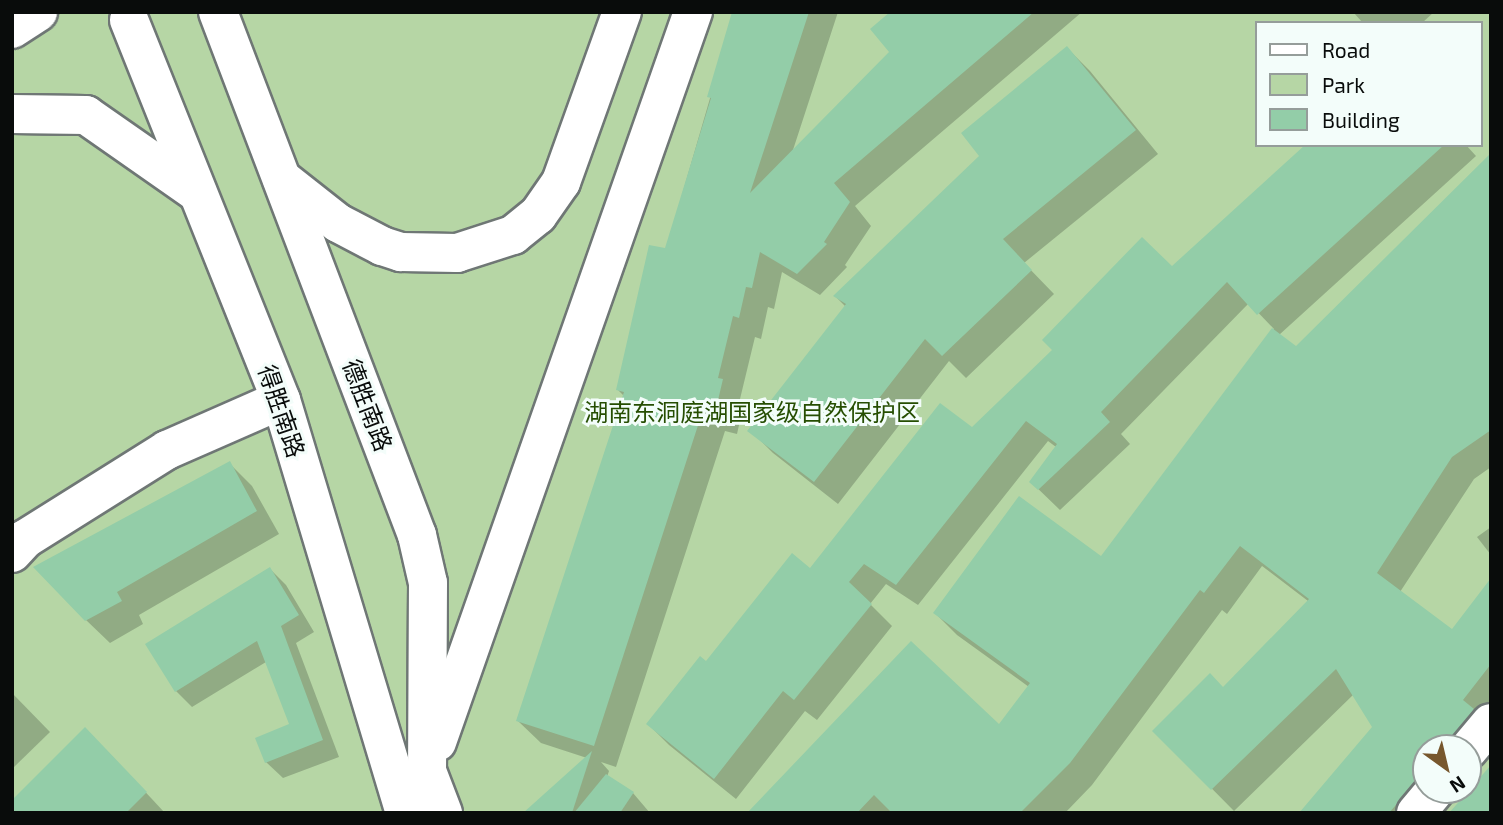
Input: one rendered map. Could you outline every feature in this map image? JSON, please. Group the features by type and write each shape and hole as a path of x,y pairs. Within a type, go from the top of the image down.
{"main road":[{"path":"12,29 38,12"},
{"name":"德胜南路","path":"218,12 417,535 428,583 428,771 443,813"},
{"path":"282,179 338,223 382,246 401,252 457,253 513,235 538,215 561,182 622,12"},
{"path":"428,771 693,12"},
{"name":"得胜南路","path":"129,20 281,400 405,813"},
{"path":"12,114 86,115 198,193"},
{"path":"12,553 25,539 167,450 281,400"}],"green space":[{"name":"湖南东洞庭湖国家级自然保护区","path":"12,12 1491,12 1491,813 12,813"}],"building":[{"path":"732,12 809,12 750,193 889,52 870,29 890,12 1034,12 834,183 850,202 824,242 827,244 797,274 760,252 752,288 746,287 739,318 733,316 718,378 723,379 715,413 703,410 594,746 516,721 624,392 616,390 649,245 665,248 711,98 707,97"},
{"path":"1067,46 1136,130 1003,239 1032,270 942,356 925,339 814,482 747,431 846,304 833,296 979,156 961,133"},
{"path":"1303,147 1442,147 1257,315 1227,282 1101,412 1110,422 1038,490 1029,482 1057,444 1026,421 896,585 864,564 849,582 872,604 794,700 783,691 714,779 646,724 700,656 706,661 792,553 810,568 940,403 972,427 1052,350 1042,340 1142,237 1172,266"},
{"path":"1491,153 1491,430 1452,457 1377,573 1452,629 1491,578 1491,664 1463,700 1474,709 1455,734 1412,734 1412,786 1389,813 1299,813 1372,727 1336,669 1211,790 1152,731 1210,673 1223,687 1309,599 1240,546 1204,593 1200,590 1070,763 1020,813 892,813 874,795 857,813 747,813 911,641 999,724 1030,683 933,613 1019,496 1101,556 1272,328 1296,346"},
{"path":"230,461 257,511 117,592 122,601 85,621 33,567"},
{"path":"270,567 299,615 281,626 323,740 265,763 255,738 289,724 257,641 175,692 145,644"},
{"path":"85,727 147,792 126,813 12,813 12,800"},
{"path":"592,751 572,813 523,813"},
{"path":"1491,765 1491,813 1449,813 1457,804 1482,804 1482,775"},
{"path":"606,774 634,792 620,813 574,813"}]}
